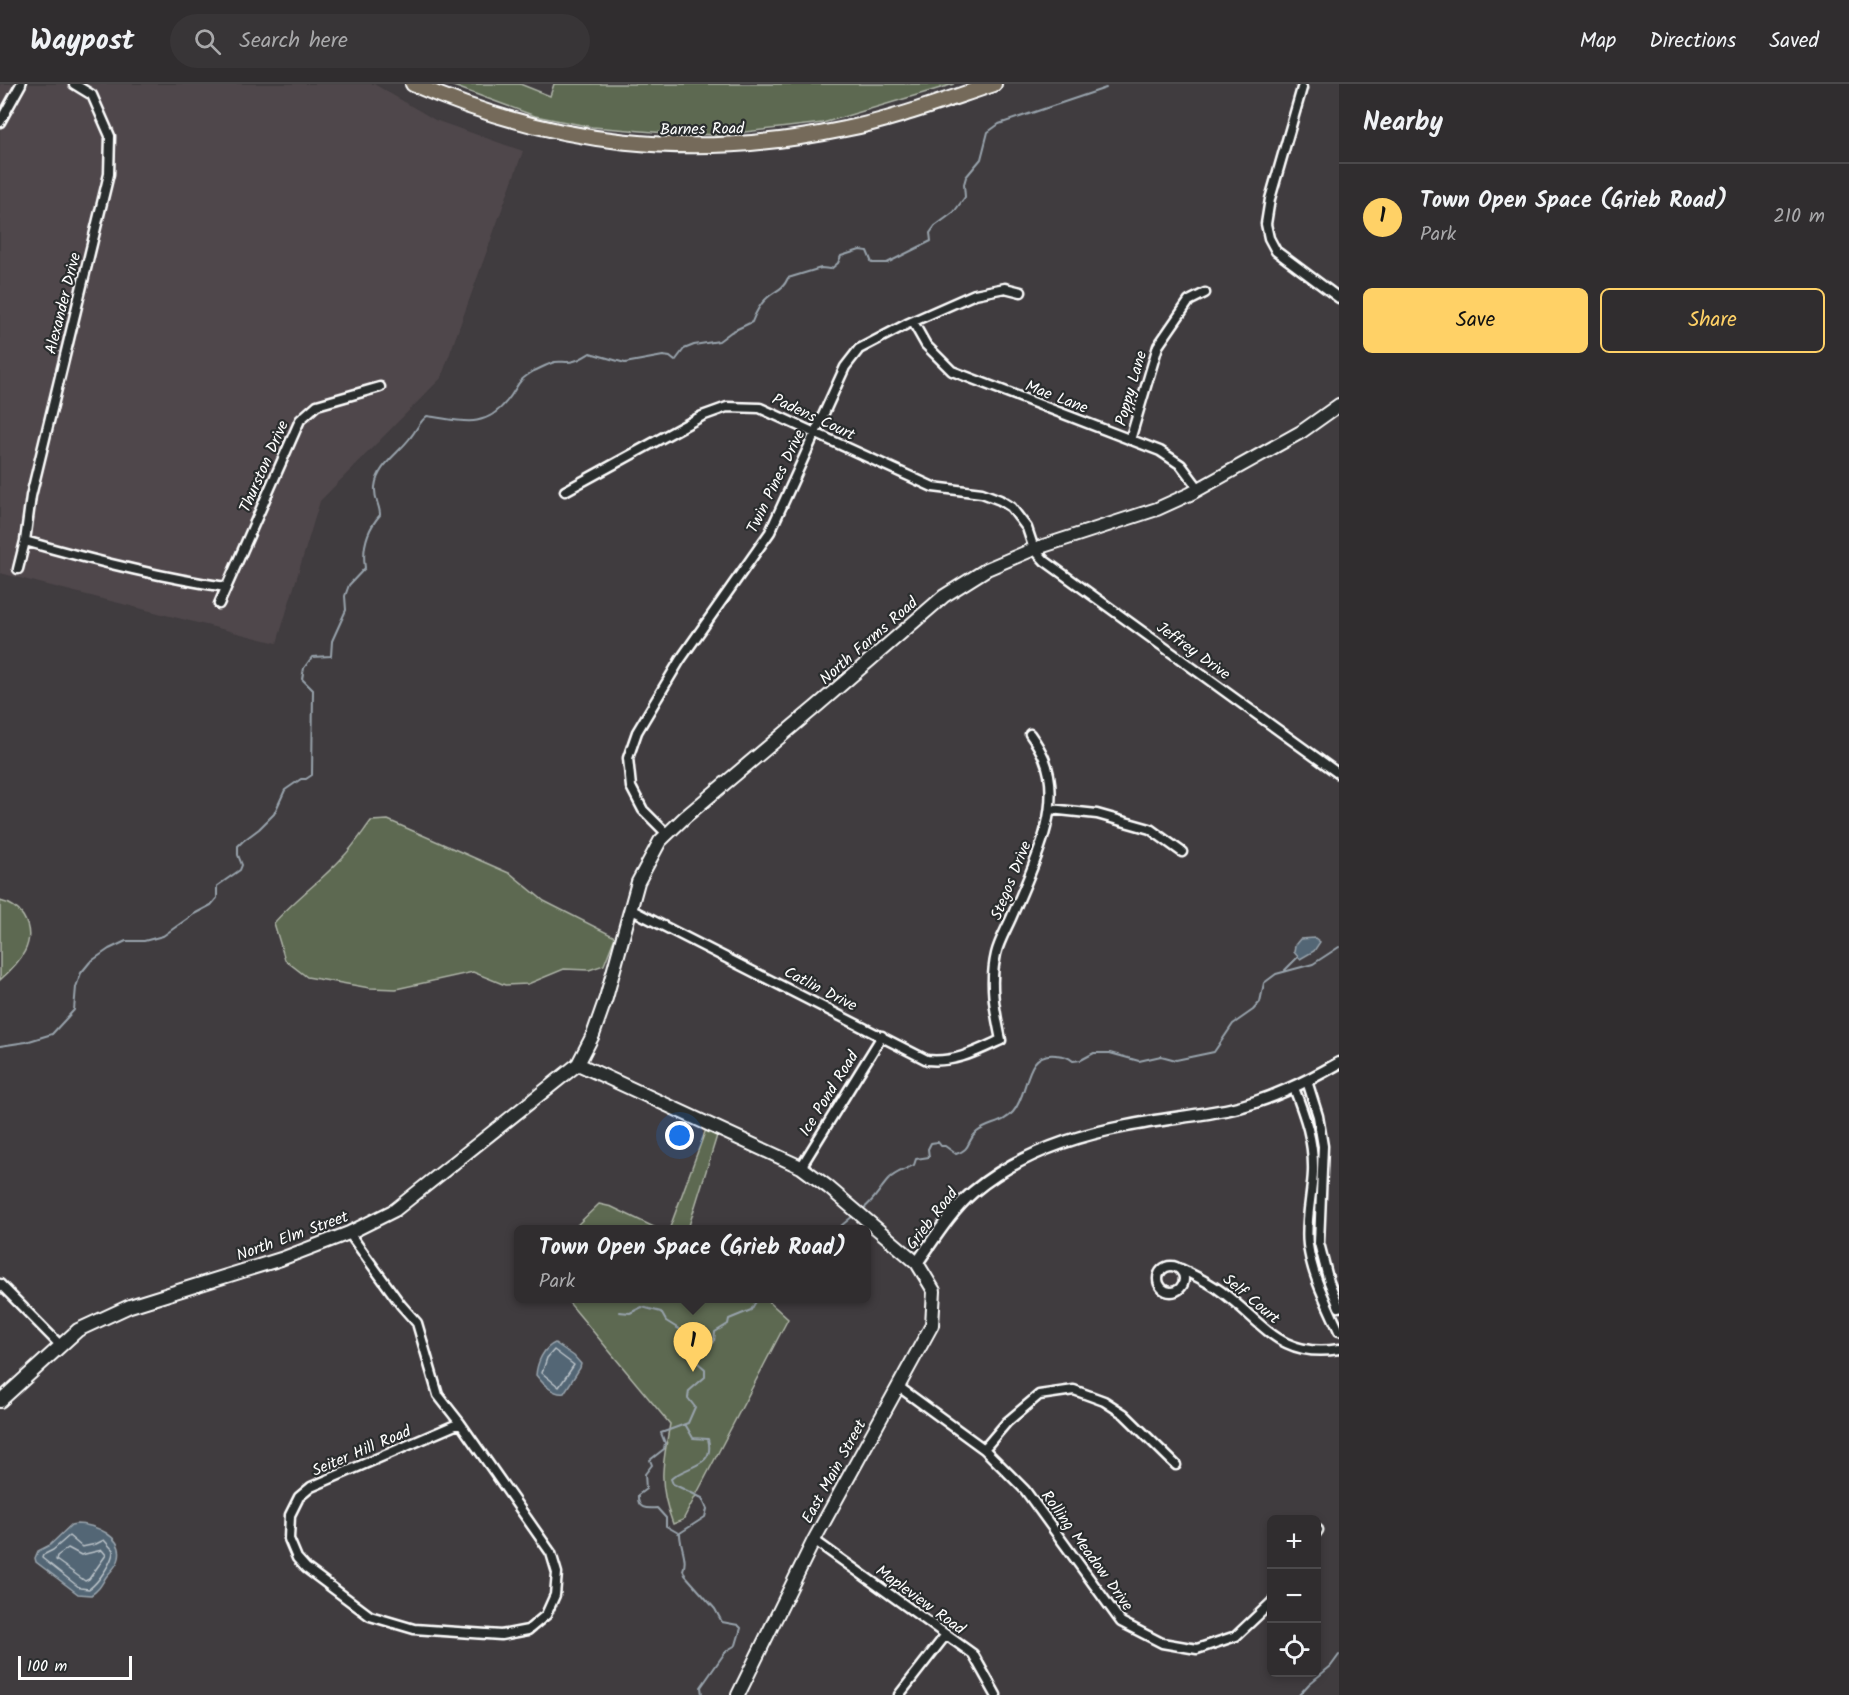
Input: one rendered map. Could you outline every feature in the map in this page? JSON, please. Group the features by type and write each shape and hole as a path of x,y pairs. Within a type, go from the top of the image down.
{"main road":[{"name":"Barnes Road","path":"413,84 449,100 500,117 561,133 632,144 697,147 745,145 847,129 994,84"},
{"name":"North Farms Road","path":"578,1064 606,998 638,882 660,841 685,817 944,596 987,569 1034,549 1157,509 1301,432 1339,405"},
{"name":"Grieb Road","path":"578,1064 801,1167 917,1263"},
{"name":"North Elm Street","path":"0,1401 78,1330 130,1306 281,1259 349,1233 395,1210 578,1064"},
{"name":"East Main Street","path":"738,1695 814,1540 932,1325 934,1291 917,1263"}],"street":[{"path":"0,122 21,84"},
{"name":"Alexander Drive","path":"18,569 25,541 31,496 109,174 110,136 92,95 75,84"},
{"path":"1302,88 1269,199 1266,215 1267,232 1276,251 1339,298"},
{"name":"Twin Pines Drive","path":"667,834 643,810 631,787 628,758 637,732 680,660 770,532 845,367 859,349 913,321 975,294 1005,288 1021,292"},
{"name":"Poppy Lane","path":"1130,440 1158,346 1189,301 1205,293"},
{"name":"Mae Lane","path":"913,321 926,345 952,371 1160,451 1181,465 1198,489"},
{"name":"Thurston Drive","path":"219,604 300,420 317,405 380,387"},
{"name":"Padens Court","path":"565,491 702,416 727,407 760,408 933,487 982,493 1000,500 1011,507 1027,528 1034,549"},
{"path":"25,541 106,565 176,580 226,587"},
{"name":"Jeffrey Drive","path":"1034,549 1045,561 1339,774"},
{"name":"Stegos Drive","path":"1002,1040 994,1006 992,980 996,952 1036,862 1050,809 1050,779 1044,758 1030,734"},
{"path":"1050,809 1096,814 1150,829 1182,852"},
{"name":"Catlin Drive","path":"630,909 927,1060 943,1061 962,1057 1002,1040"},
{"name":"Ice Pond Road","path":"801,1167 882,1036"},
{"name":"Grieb Road","path":"917,1263 948,1219 972,1193 999,1173 1031,1156 1082,1136 1125,1126 1231,1109 1264,1100 1294,1088 1339,1063"},
{"path":"1307,1081 1318,1116 1323,1146 1319,1243 1329,1282 1339,1307"},
{"path":"1294,1088 1307,1120 1312,1145 1313,1173 1308,1243 1314,1277 1339,1330"},
{"name":"Seiter Hill Road","path":"349,1233 401,1305 417,1323 438,1395 460,1423 551,1553 557,1573 555,1595 546,1615 528,1630 501,1635 414,1629 370,1616 306,1568 297,1558 290,1539 290,1515 299,1497 311,1487 460,1423"},
{"name":"Self Court","path":"1181,1269 1208,1282 1224,1293 1268,1333 1292,1347 1324,1351 1339,1349"},
{"path":"0,1284 60,1345"},
{"name":"Rolling Meadow Drive","path":"899,1387 984,1449 1025,1490 1121,1622 1162,1643 1197,1649 1236,1636 1267,1607"},
{"path":"984,1449 1008,1422 1039,1395 1074,1390 1104,1401 1124,1414 1176,1465"},
{"name":"Mapleview Road","path":"814,1540 973,1654 996,1695"},
{"path":"899,1695 945,1636"}],"shaded area":[{"path":"0,84 374,84 435,120 523,151 441,378 320,501 277,643 0,573"}],"green space":[{"path":"448,84 520,84 550,96 554,84 954,84 823,123 719,135 592,127 535,116"},
{"path":"388,820 511,874 544,901 615,937 604,965 589,970 564,969 528,984 505,985 473,972 396,989 370,988 307,977 285,960 274,923 342,858 371,821"},
{"path":"0,901 13,906 21,913 29,935 25,951 20,959 0,980"},
{"path":"709,1121 720,1126 689,1225 671,1225"},
{"path":"599,1204 612,1207 650,1225 577,1225"},
{"path":"569,1303 770,1303 788,1319 683,1520 673,1524 663,1486 663,1464 670,1424"}],"water":[{"path":"1315,938 1320,942 1314,951 1300,959 1294,952 1295,945 1300,939"},
{"path":"555,1343 574,1356 581,1364 564,1393 552,1391 536,1375 541,1356"},
{"path":"71,1525 91,1526 106,1533 117,1543 119,1550 116,1566 91,1595 78,1594 36,1562 35,1558 38,1551 50,1545"}],"waterway":[{"path":"0,1046 26,1042 52,1034 74,1010 76,987 81,973 90,962 109,949 126,941 144,941 163,936 211,905 217,898 217,886 240,870 242,865 238,855 238,846 274,814 285,790 301,779 312,775 313,690 302,679 304,668 312,657 331,656 332,641 346,610 345,596 349,585 365,568 366,540 371,527 380,515 375,492 377,480 384,466 405,444 424,418 427,416 470,421 489,417 507,401 520,381 534,371 552,363 574,361 590,353 625,363 663,356 675,361 684,349 719,341 731,332 752,322 762,303 781,288 788,278 821,268 831,269 838,263 841,256 860,250 867,251 872,263 887,263 931,241 930,233 935,226 954,212 965,197 966,177 981,159 988,132 999,124 1106,88"},
{"path":"863,1209 891,1177 914,1165 916,1159 929,1157 928,1149 931,1143 938,1142 956,1154 967,1147 977,1132 1009,1116 1018,1104 1032,1066 1045,1056 1056,1055 1073,1061 1081,1060 1094,1053 1110,1053 1139,1061 1161,1056 1176,1060 1214,1052 1233,1024 1260,1002 1264,983 1276,974 1313,964 1339,947"},
{"path":"1285,970 1298,957"},
{"path":"842,1225 853,1216"},
{"path":"702,1695 701,1687 726,1651 736,1645 741,1628 738,1625 722,1622 715,1609 685,1575 680,1534 666,1526 666,1518 657,1508 641,1506 638,1495 646,1489 645,1474 652,1465 650,1460 664,1449 665,1443 661,1433 688,1423 695,1407 688,1398 689,1391 705,1377 705,1369 698,1363 697,1357 714,1342 715,1332 728,1324 729,1319 751,1310 755,1303"},
{"path":"619,1312 630,1313 642,1307 661,1312 666,1321 695,1339 697,1355"},
{"path":"680,1533 705,1517 707,1509 702,1498 673,1484 671,1479 698,1465 708,1456 708,1439 693,1438 685,1424"},
{"path":"1299,1695 1331,1666 1339,1655"}],"place":[{"name":"Town Open Space (Grieb Road)","path":"693,1372"}]}
